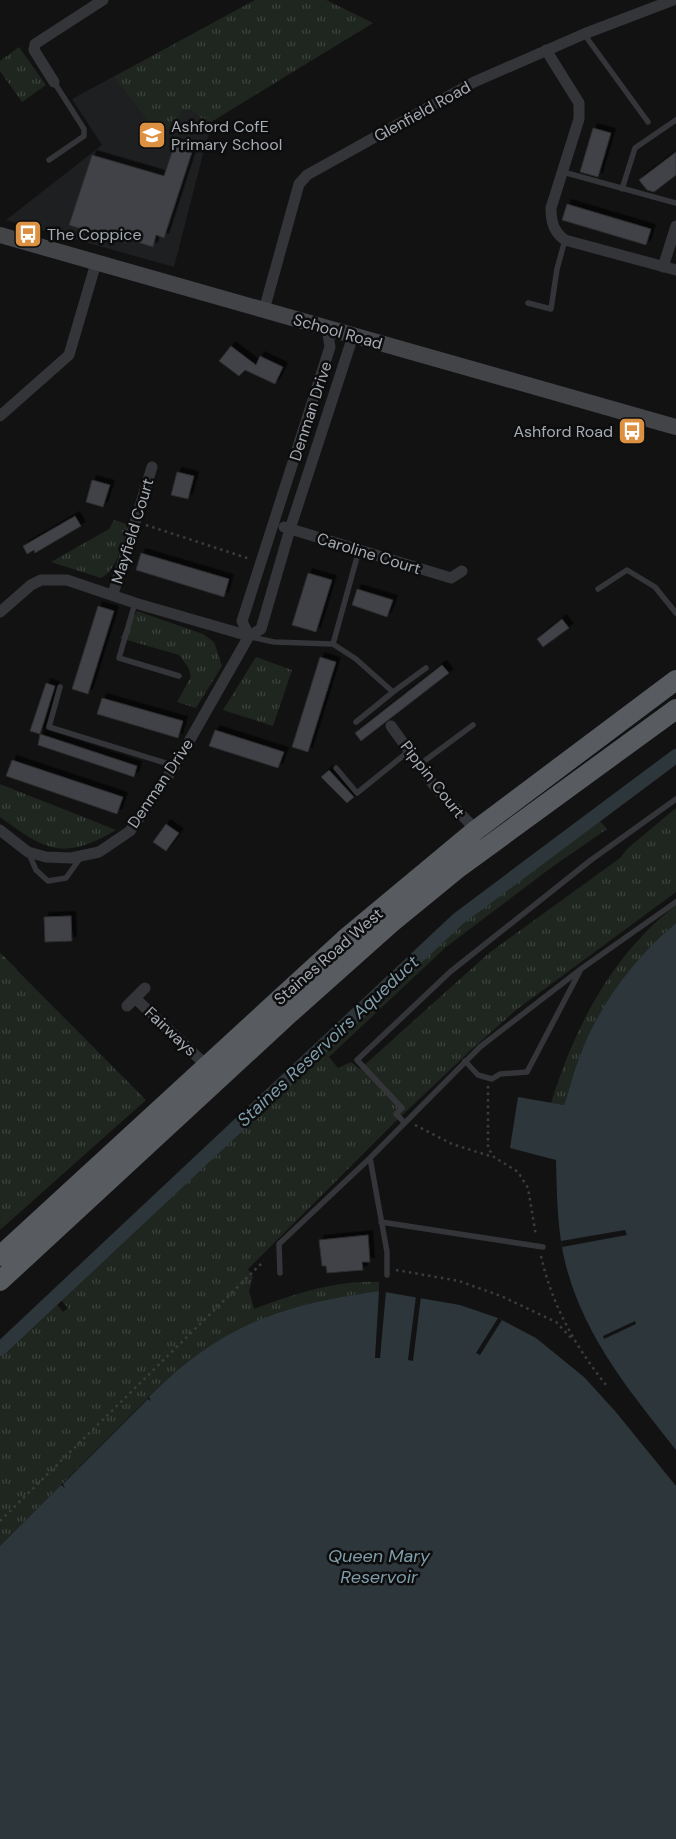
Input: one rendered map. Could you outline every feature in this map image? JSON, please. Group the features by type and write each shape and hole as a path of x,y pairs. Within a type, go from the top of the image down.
{"highway":[{"name":"Staines Road West","path":"0,1256 345,939 476,830 676,680"},
{"name":"Staines Road West","path":"0,1280 288,1014 391,924 457,869 676,709"}],"main road":[{"name":"School Road","path":"0,235 676,427"}],"street":[{"path":"54,82 34,50 35,44 103,0"},
{"name":"Glenfield Road","path":"264,310 299,184 308,175 474,82 584,34 673,0"},
{"path":"546,50 579,104 579,119 552,208 551,221 557,234 565,240 676,270"},
{"path":"663,267 676,226"},
{"path":"0,416 69,355 96,263"},
{"name":"Denman Drive","path":"249,636 242,621 330,347 327,328"},
{"name":"Denman Drive","path":"0,830 28,852 46,857 72,858 99,852 130,831 175,766 249,636 261,630 290,529 353,336"},
{"name":"Mayfield Court","path":"112,594 152,467"},
{"name":"Caroline Court","path":"274,524 451,578 462,571"},
{"path":"0,612 31,584 41,580 67,580 136,603 249,636"},
{"name":"Pippin Court","path":"391,726 450,805 476,830"},
{"name":"Fairways","path":"145,988 131,1002 206,1066"}],"lane":[{"path":"584,34 648,122"},
{"path":"50,160 84,136 84,129 54,82"},
{"path":"622,189 635,148 676,120"},
{"path":"563,172 676,203"},
{"path":"528,303 551,309 557,269 565,240"},
{"path":"333,644 359,550"},
{"path":"598,589 627,570 655,587 676,613"},
{"path":"136,603 118,658 179,676"},
{"path":"249,636 274,642 333,644 356,659 393,692"},
{"path":"356,722 426,668"},
{"path":"60,687 49,727 175,766"},
{"path":"420,765 473,725"},
{"path":"336,768 357,793 409,751"},
{"path":"405,1121 396,1114 402,1108 357,1060 450,972 591,860 676,799"},
{"path":"28,852 36,870 48,881 66,878 83,855"},
{"path":"280,1273 279,1244 370,1158 465,1061 480,1047 580,969 676,902"},
{"path":"465,1061 478,1075 492,1079 500,1074 527,1072 569,995 580,969"},
{"path":"370,1158 387,1252 387,1275"},
{"path":"382,1222 541,1247"}],"path":[{"path":"135,522 262,562"},
{"path":"486,1077 489,1094 486,1135 488,1148 494,1157"},
{"path":"405,1121 452,1144 494,1157 518,1172 528,1188 549,1286 564,1324 606,1384"},
{"path":"0,1521 264,1261"},
{"path":"387,1268 459,1281 501,1296 556,1322 577,1345"}],"shaded area":[{"name":"Ashford CofE Primary School","path":"255,0 326,0 373,23 208,123 212,127 206,143 174,267 6,220 102,145 72,99"}],"green space":[{"path":"255,0 326,0 373,23 208,124 192,110 182,110 173,132 151,124 114,77"},
{"path":"19,47 46,85 22,102 0,71 0,61"},
{"path":"114,520 127,524 127,528 115,563 107,574 101,578 51,562 109,529"},
{"path":"137,611 203,634 214,642 222,666 196,708 177,702 191,677 188,667 179,655 120,638"},
{"path":"256,657 292,670 273,726 223,710"},
{"path":"0,784 116,830 82,846 56,848 43,844 30,838 0,817"},
{"path":"676,808 676,892 516,1010 394,1123 248,1269 253,1277 249,1291 254,1309 300,1293 347,1283 379,1282 379,1291 345,1296 286,1310 235,1332 210,1347 158,1388 0,1546 0,1354 55,1302 63,1312 68,1308 59,1298 459,925 599,820 607,829 552,867 446,947 329,1057 338,1068 351,1062 360,1069 489,953 620,858 628,848"},
{"path":"676,905 676,923 663,934 581,1052 564,1105 551,1103 572,1047 584,1020 599,994 633,946"},
{"path":"0,953 146,1100 0,1230"},
{"path":"0,953 17,969 0,971"}],"water":[{"path":"676,923 676,1450 611,1364 597,1341 574,1292 561,1240 556,1160 510,1148 518,1097 564,1105 581,1053 609,999 633,966"},
{"name":"Queen Mary Reservoir","path":"379,1291 460,1305 498,1318 536,1338 584,1377 615,1411 676,1486 676,1839 0,1839 0,1546 61,1485 65,1488 63,1484 148,1399 151,1401 149,1397 175,1372 201,1352 254,1322 282,1312 311,1303"}],"pier":[{"path":"625,1230 627,1235 562,1247 561,1241"},
{"path":"379,1291 386,1291 380,1358 375,1358"},
{"path":"416,1296 421,1296 413,1361 408,1360"},
{"path":"498,1318 502,1320 480,1355 476,1353"},
{"path":"635,1321 636,1324 604,1339 603,1336"}],"building":[{"path":"593,128 611,133 598,177 580,172"},
{"name":"Ashford CofE Primary School","path":"175,143 193,149 164,238 156,235 153,247 127,239 126,243 69,225 92,155 164,176"},
{"path":"676,152 676,175 654,192 647,190 639,180"},
{"path":"567,204 651,229 646,245 562,220"},
{"path":"231,346 256,365 260,356 283,367 275,384 245,370 239,376 219,361"},
{"path":"177,472 194,476 188,499 171,495"},
{"path":"92,480 110,485 103,507 86,502"},
{"path":"75,516 81,526 35,553 34,550 27,554 23,546"},
{"path":"141,553 229,579 224,597 136,570"},
{"path":"308,573 332,580 316,632 292,625"},
{"path":"357,589 393,600 387,617 352,605"},
{"path":"98,606 114,611 88,694 72,689"},
{"path":"562,619 569,628 543,647 537,639"},
{"path":"320,657 336,662 308,752 292,747"},
{"path":"442,665 449,673 361,741 355,733"},
{"path":"46,683 55,686 40,734 30,731"},
{"path":"102,698 183,721 178,738 97,714"},
{"path":"215,730 284,752 278,768 209,746"},
{"path":"40,734 137,766 134,777 38,745"},
{"path":"12,760 123,797 117,814 6,776"},
{"path":"329,770 354,797 347,803 321,777"},
{"path":"166,824 179,833 166,851 153,842"},
{"path":"71,916 72,941 45,942 44,917"},
{"path":"368,1235 370,1262 362,1262 363,1270 327,1273 326,1266 322,1266 319,1240"}],"waterway":[{"name":"Staines Reservoirs Aqueduct","path":"0,1349 458,919 676,756"}],"place":[{"name":"Ashford CofE Primary School","path":"152,135"},
{"name":"The Coppice","path":"28,234"},
{"name":"Ashford Road","path":"632,431"}]}
